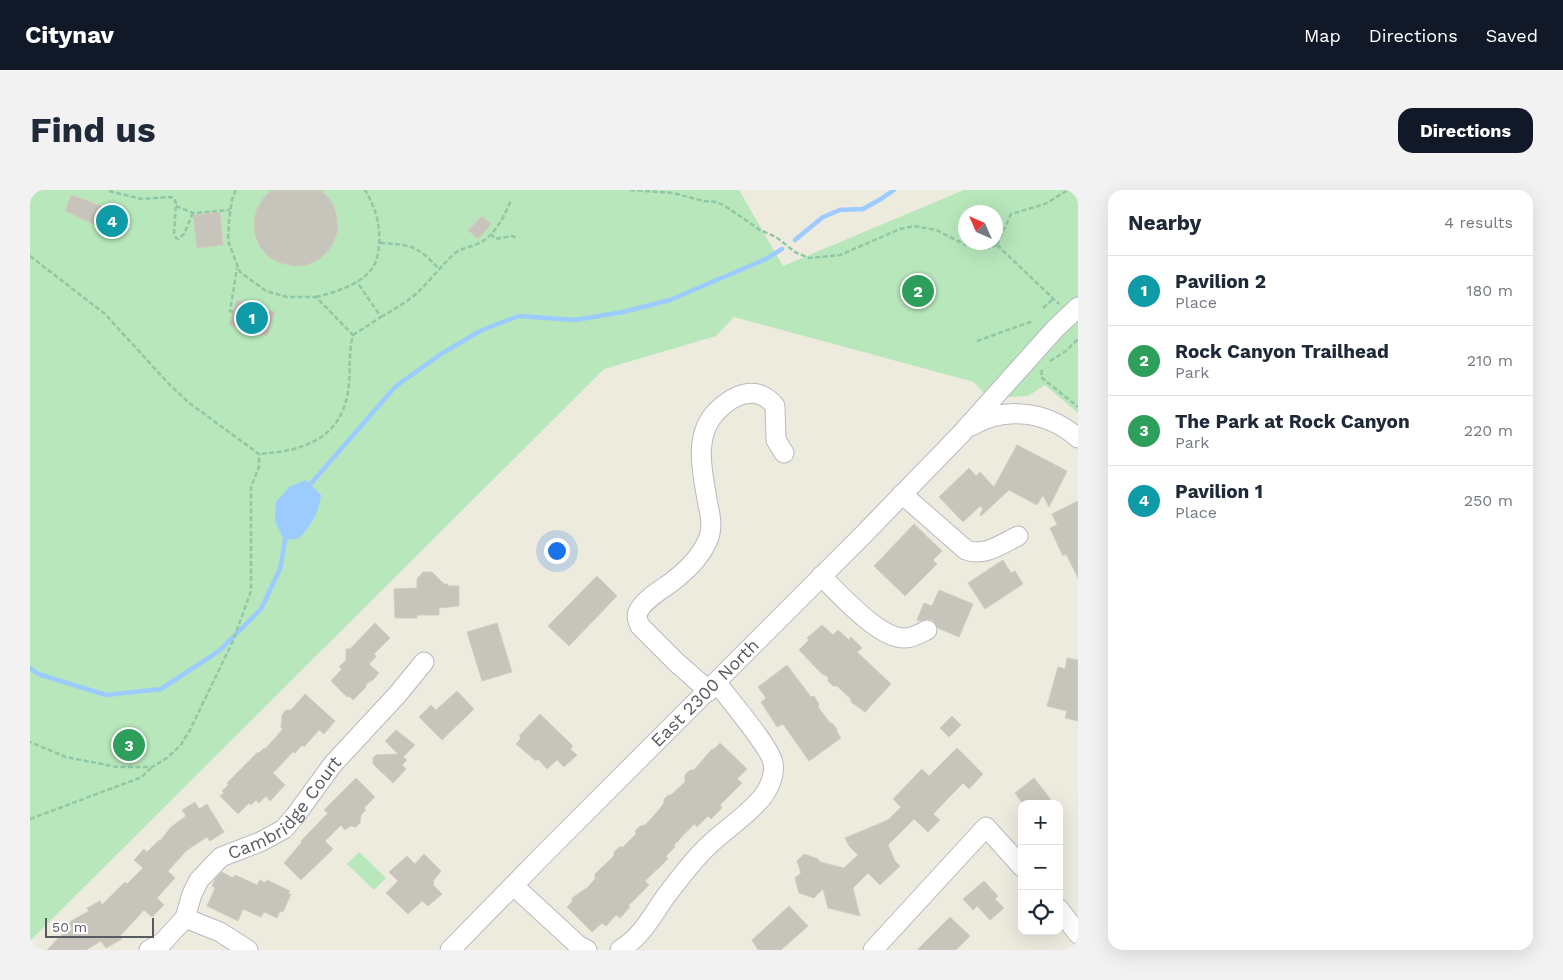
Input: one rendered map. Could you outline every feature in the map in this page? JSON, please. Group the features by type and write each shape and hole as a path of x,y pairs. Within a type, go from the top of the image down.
{"street":[{"path":"960,435 1055,329 1070,307"},
{"path":"620,950 643,931 665,897 707,847 753,807 763,796 770,784 773,762 765,746 713,687 676,662 640,626 637,620 638,613 645,603 680,576 696,559 708,541 712,523 700,452 703,434 711,416 722,405 738,395 751,393 763,396 775,406 776,440 784,453"},
{"path":"960,435 972,426 990,418 1023,414 1051,420 1068,429 1078,438"},
{"name":"East 2300 North","path":"450,950 713,687 960,435"},
{"path":"902,494 966,550 975,554 984,553 1018,536"},
{"path":"821,576 881,631 905,638 916,636 927,630"},
{"name":"Cambridge Court","path":"148,950 163,942 185,918 192,894 199,880 221,857 260,842 284,829 333,764 397,695 424,662"},
{"path":"873,950 986,827 1018,863"},
{"path":"514,886 580,946 587,950"},
{"path":"1063,914 1078,934"},
{"path":"185,918 220,932 248,950"}],"path":[{"path":"236,190 230,210 228,241 240,272 247,279 266,291 287,297 316,297 334,292 357,282 374,267 380,243 380,230 376,210 366,190"},
{"path":"630,190 673,193 716,202 726,206 760,230 776,237 795,252 809,258 840,255 900,229 914,226 936,230 958,241"},
{"path":"1003,232 1011,214 1045,204 1068,190"},
{"path":"109,191 142,199 170,197 175,200 174,233 178,239 183,236 193,214"},
{"path":"353,335 412,297 456,252 481,242 491,234 511,200"},
{"path":"176,205 193,214 230,210"},
{"path":"491,234 495,239 512,236 518,238"},
{"path":"380,243 414,246 430,259 439,270"},
{"path":"1002,250 1053,299 1070,307"},
{"path":"30,256 105,314 166,382 188,402 259,454 284,452 311,443 324,435 334,425 343,410 348,392 353,335 316,297"},
{"path":"233,312 230,311 238,266"},
{"path":"357,282 381,317"},
{"path":"1043,308 1053,299"},
{"path":"976,341 1033,321"},
{"path":"1078,339 1066,352 1046,364 1040,375 1078,407"},
{"path":"1060,345 1066,352"},
{"path":"30,819 142,777 180,746 190,730 233,641 251,591 251,487 259,467 259,454"},
{"path":"30,742 66,756 117,767 152,767"}],"green space":[{"path":"30,190 739,190 783,266 964,190 1078,190 1078,413 1045,385 1028,396 988,398 974,382 734,317 716,336 604,369 30,941"},
{"path":"359,852 386,878 374,890 347,864"}],"water":[{"path":"306,480 321,495 318,508 307,529 298,539 284,540 275,521 276,502 289,487"}],"building":[{"path":"272,190 320,190 334,206 338,229 334,242 318,260 307,265 294,266 280,263 269,257 260,247 255,235 254,220 257,208 265,196"},
{"path":"71,195 129,218 120,236 65,211"},
{"path":"220,212 223,245 197,248 193,215"},
{"path":"482,216 491,224 478,239 468,230"},
{"path":"237,300 275,312 267,336 229,325"},
{"path":"1017,445 1067,471 1049,507 1043,495 1037,505 1009,490 981,516 980,514 983,509 980,506 963,522 939,497 969,468 976,476 980,472 994,487"},
{"path":"1078,501 1078,578 1066,554 1063,556 1050,528 1057,525 1052,514"},
{"path":"914,524 942,551 933,560 937,564 905,596 874,566"},
{"path":"1003,560 1011,573 1015,571 1023,584 985,609 968,583"},
{"path":"423,572 432,572 444,584 448,584 448,586 459,586 459,606 439,608 439,615 395,618 394,589 417,588 417,579"},
{"path":"597,576 617,596 569,646 548,626"},
{"path":"939,590 973,604 959,637 938,628 933,620 917,620 924,603 932,606"},
{"path":"375,623 390,638 374,654 376,657 369,664 379,673 373,680 367,683 365,688 353,700 349,696 347,697 331,681 342,669 339,667 346,660 346,649 350,649"},
{"path":"497,623 512,672 482,681 467,632"},
{"path":"822,625 833,635 838,630 849,640 851,637 862,648 857,652 891,684 865,712 851,702 851,699 837,686 833,686 828,681 828,677 821,673 799,650 809,640 807,638"},
{"path":"1067,658 1078,660 1078,721 1065,718 1067,711 1047,706 1058,667 1065,669"},
{"path":"787,665 811,697 814,696 819,704 818,707 837,729 841,738 809,761 783,724 777,727 761,702 766,698 758,687"},
{"path":"457,691 474,709 442,740 419,717 431,705 436,710"},
{"path":"305,694 335,721 324,734 319,730 304,747 302,745 295,753 293,752 273,773 285,785 270,801 266,796 259,803 256,800 251,805 249,803 238,814 220,796 224,793 222,791 228,785 227,783 258,752 265,749 283,729 281,728 282,715 286,710 291,710"},
{"path":"540,714 573,746 570,749 577,755 564,767 557,760 547,769 538,759 536,761 516,744 521,738 519,736"},
{"path":"952,716 961,725 949,737 940,728"},
{"path":"396,730 415,745 403,757 407,760 402,765 406,769 393,783 373,764 373,758 376,755 398,754 385,741"},
{"path":"720,743 747,769 737,779 742,783 720,805 722,808 711,819 708,816 697,827 694,824 674,845 675,847 666,856 668,859 645,881 649,885 628,906 630,907 620,918 616,915 606,926 602,923 592,932 567,907 572,902 572,898 588,887 595,879 595,874 614,856 614,852 619,847 623,847 636,834 635,831 640,826 645,825 664,803 664,799 685,782 685,775 690,770 694,770 712,749"},
{"path":"957,748 983,774 969,789 963,783 933,814 940,820 928,832 914,819 888,845 895,861 900,866 880,885 868,873 853,888 860,916 828,908 823,889 814,898 799,893 795,878 801,873 797,861 804,854 818,859 820,862 844,868 858,855 849,846 845,838 888,820 901,807 893,799 922,769 929,776"},
{"path":"356,778 375,797 364,808 366,810 361,815 360,823 356,827 350,826 345,830 341,825 325,841 333,849 301,880 284,863 301,841 328,813 324,810"},
{"path":"1034,778 1051,800 1020,800 1015,793"},
{"path":"195,802 199,809 207,804 224,832 210,841 207,837 187,850 168,871 175,878 157,898 164,905 152,917 144,910 120,936 122,939 106,948 101,941 86,950 47,950 60,936 72,930 69,924 71,921 89,911 87,908 100,901 102,905 125,882 127,884 143,868 134,860 144,849 147,852 160,841 171,827 186,816 182,810"},
{"path":"424,854 441,871 433,881 433,885 442,894 428,906 422,901 408,914 386,893 398,881 389,872 407,856 415,864"},
{"path":"222,872 233,878 235,875 257,885 260,880 265,883 267,880 290,891 288,893 291,894 283,912 280,911 277,918 264,912 261,917 243,909 238,921 207,906 215,888 212,886 215,879"},
{"path":"984,881 998,896 995,899 1004,908 990,920 977,906 973,910 963,899"},
{"path":"789,906 808,926 781,950 758,950 752,940"},
{"path":"950,917 970,936 956,950 917,950"}],"waterway":[{"path":"795,240 823,217 840,210 863,209 894,190"},
{"path":"307,488 396,386 441,354 482,330 519,316 575,320 623,312 670,300 766,259 782,249"},
{"path":"30,668 38,674 106,695 161,689 219,651 261,609 280,569 286,535"}],"place":[{"name":"Pavilion 1","path":"112,221"},
{"name":"Rock Canyon Trailhead","path":"918,291"},
{"name":"Pavilion 2","path":"252,318"},
{"name":"The Park at Rock Canyon","path":"129,745"}]}
